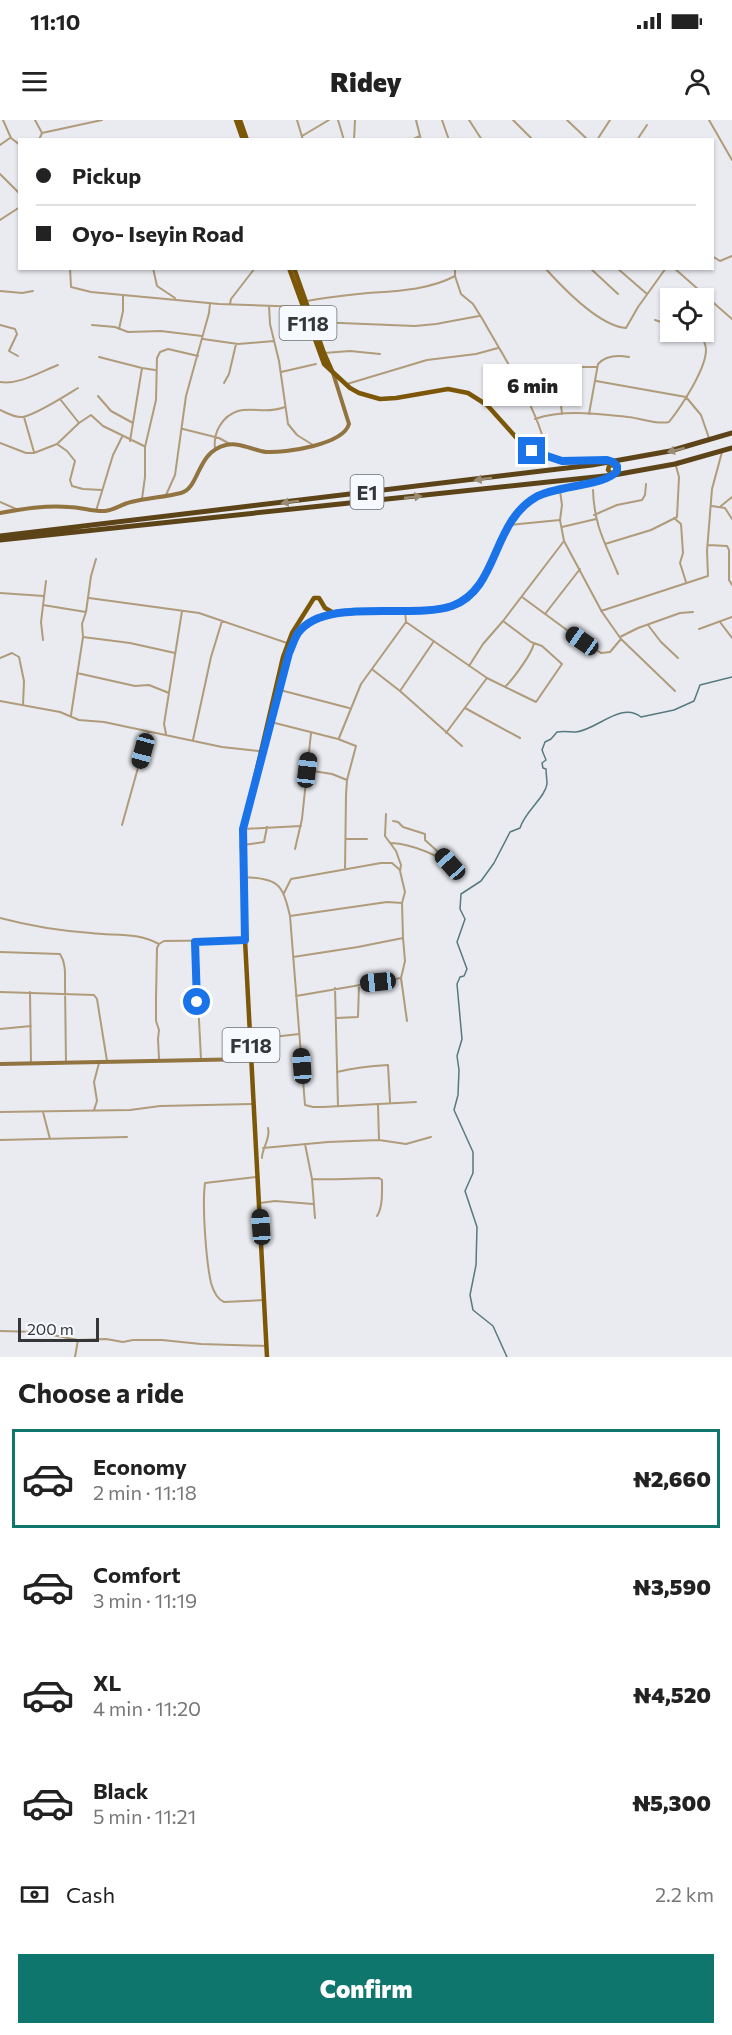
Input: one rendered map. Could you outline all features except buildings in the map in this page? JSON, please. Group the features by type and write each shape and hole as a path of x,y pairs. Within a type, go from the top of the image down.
{"highway":[{"name":"E1","path":"0,540 610,469 732,433"},
{"name":"E1","path":"0,536 483,479 675,464 729,451"}],"main road":[{"path":"238,120 242,138"},
{"path":"238,120 246,138"},
{"name":"F118","path":"290,270 321,358 327,368 359,393 380,399 448,389 468,393 487,405 521,443 532,451 562,461 610,469"},
{"name":"F118","path":"295,270 333,373"},
{"name":"F118","path":"266,735 289,653 299,631 310,622 334,614 438,609 451,606 467,598 485,576 501,538 516,514 536,498 610,469"},
{"name":"F118","path":"267,1357 245,940 243,829 288,643 297,623 315,598 319,598 325,608 334,614"}],"street":[{"path":"3,120 11,138 18,143"},
{"path":"35,120 42,133"},
{"path":"42,133 102,120"},
{"path":"297,120 303,138 329,120"},
{"path":"338,120 343,138"},
{"path":"354,138 355,120"},
{"path":"416,120 420,138"},
{"path":"442,120 448,138"},
{"path":"470,120 481,138"},
{"path":"513,120 529,138"},
{"path":"567,120 586,138"},
{"path":"598,138 609,120"},
{"path":"709,120 732,160"},
{"path":"638,138 647,125"},
{"path":"40,138 42,133"},
{"path":"0,145 11,138"},
{"path":"0,174 18,192"},
{"path":"0,220 18,208"},
{"path":"714,257 720,261 732,256"},
{"path":"70,270 73,289 91,292 210,303 303,307"},
{"path":"153,270 157,286 178,299"},
{"path":"230,304 231,299 253,270"},
{"path":"455,270 461,294 473,304 536,419 546,449 545,456"},
{"path":"547,270 602,319 622,328 626,328 665,270"},
{"path":"592,270 618,294"},
{"path":"619,270 647,294"},
{"path":"676,270 696,288"},
{"path":"305,301 365,293 395,292 422,287 455,276"},
{"path":"0,291 22,293 33,291"},
{"path":"119,329 123,311 123,295"},
{"path":"166,495 176,475 186,396 210,303"},
{"path":"714,303 732,319"},
{"path":"269,306 286,416 292,431 314,446"},
{"path":"313,322 415,326 479,316"},
{"path":"655,320 660,322"},
{"path":"0,325 15,329 17,334 9,351 18,356"},
{"path":"92,325 133,332 156,331 202,337 236,344 251,345 274,341"},
{"path":"536,419 551,413 589,414 667,423 686,397 705,355 704,342"},
{"path":"224,383 229,374 236,344"},
{"path":"345,384 427,360 476,354 498,348"},
{"path":"142,500 145,447 156,400 155,369 160,352 168,349 198,356"},
{"path":"324,353 350,351 380,354"},
{"path":"589,414 597,368 601,360 619,355 629,357"},
{"path":"99,357 155,369"},
{"path":"281,372 316,364"},
{"path":"0,382 9,383 21,380 58,365"},
{"path":"563,367 597,368"},
{"path":"130,441 142,368"},
{"path":"0,513 69,507 105,511 142,500 187,491 205,459 215,448 230,444 247,446 265,452 314,446 341,434 348,428 349,424 333,373"},
{"path":"558,379 562,414"},
{"path":"596,381 686,397 701,415 710,441"},
{"path":"0,410 12,416 24,417 78,388"},
{"path":"98,396 111,411 133,423"},
{"path":"60,399 79,423"},
{"path":"215,448 215,437 223,420 239,410 274,411 285,407"},
{"path":"0,442 26,453 34,453 57,444 91,415 122,437 145,447"},
{"path":"24,417 34,453"},
{"path":"183,429 215,437 230,444"},
{"path":"96,511 113,455 122,437"},
{"path":"57,444 75,461 70,480 72,486 102,489"},
{"path":"601,611 708,576 708,545 715,477 729,451"},
{"path":"605,544 651,530 677,517 679,477 675,464"},
{"path":"594,515 617,505 642,500 646,484"},
{"path":"559,488 562,505 560,519 564,541 601,611 620,638 675,692"},
{"path":"592,490 594,515 618,573"},
{"path":"721,506 732,497"},
{"path":"0,502 18,510"},
{"path":"711,506 725,508 732,519"},
{"path":"674,518 681,524 683,553 680,563 686,582"},
{"path":"509,525 560,519"},
{"path":"562,527 596,519"},
{"path":"469,666 564,541"},
{"path":"708,545 727,546 729,580 732,585"},
{"path":"70,715 83,638 82,624 96,559"},
{"path":"545,614 580,569"},
{"path":"43,639 41,622 46,581"},
{"path":"0,593 44,596"},
{"path":"522,596 601,653 610,652 620,638 648,624 680,613 693,612"},
{"path":"89,598 200,614 288,643"},
{"path":"43,605 86,612"},
{"path":"338,739 360,684 406,622 405,610"},
{"path":"166,734 164,724 182,611"},
{"path":"699,629 732,618"},
{"path":"193,740 211,657 222,621"},
{"path":"406,622 486,678 536,702 562,666 561,662 541,645 534,643 503,621"},
{"path":"720,622 732,638"},
{"path":"648,624 653,633 678,658"},
{"path":"83,638 130,643 175,653"},
{"path":"400,691 434,641"},
{"path":"504,688 521,664 531,655 534,643"},
{"path":"0,658 6,654 18,655 24,681 23,705"},
{"path":"372,670 400,691 462,746"},
{"path":"77,673 135,686 149,685 169,693"},
{"path":"446,733 486,678"},
{"path":"280,690 350,708"},
{"path":"0,701 70,715 79,720 166,734 222,747 262,752"},
{"path":"465,708 519,738"},
{"path":"271,722 338,739 356,746 347,780 345,870"},
{"path":"122,825 148,731"},
{"path":"296,849 301,826 311,733"},
{"path":"307,770 332,774 347,780"},
{"path":"386,814 385,836 396,851 401,865 400,871 405,892 402,903 405,962 401,978 407,1021"},
{"path":"393,821 425,834 426,840 458,873"},
{"path":"243,829 301,826"},
{"path":"242,845 264,842 267,827"},
{"path":"346,839 367,839"},
{"path":"391,843 412,846 450,864"},
{"path":"284,893 291,879 381,863 392,863 400,871"},
{"path":"243,877 267,879 284,893 290,916 305,1105 313,1107 416,1102"},
{"path":"290,916 387,902 402,903"},
{"path":"0,918 48,928 90,933 129,934 148,938 159,944"},
{"path":"293,957 402,938"},
{"path":"159,1060 159,1030 156,1021 156,948 164,941 245,940"},
{"path":"195,942 201,1059"},
{"path":"0,952 60,954 65,962 66,1064"},
{"path":"296,996 401,978"},
{"path":"336,1018 358,1017 359,984"},
{"path":"336,988 338,1106"},
{"path":"0,992 65,993 97,997 107,1061"},
{"path":"30,992 31,1063"},
{"path":"0,1029 31,1026"},
{"path":"250,1035 264,1038 299,1034"},
{"path":"0,1064 252,1059"},
{"path":"94,1110 97,1101 94,1082 100,1062"},
{"path":"337,1072 363,1066 388,1065 390,1102"},
{"path":"0,1112 254,1104"},
{"path":"378,1104 379,1140"},
{"path":"43,1111 50,1139"},
{"path":"262,1158 269,1137 268,1128"},
{"path":"0,1140 127,1137"},
{"path":"264,1148 379,1140 406,1144 431,1137"},
{"path":"305,1144 312,1179 315,1218"},
{"path":"258,1176 205,1183 206,1228 211,1282 218,1299 224,1302 264,1300"},
{"path":"312,1179 379,1178 382,1180 381,1207 377,1216"},
{"path":"259,1203 275,1201 313,1204"},
{"path":"0,1331 37,1332 78,1340 106,1339 123,1342 162,1340 267,1346"},
{"path":"75,1357 78,1340"}],"waterway":[{"path":"507,1357 493,1326 473,1310 470,1295 476,1265 477,1227 465,1191 473,1173 473,1152 454,1110 458,1095 457,1056 462,1039 457,984 467,969 457,942 465,919 460,909 461,894 481,881 494,863 510,832 520,828 543,794 547,784 546,769 543,768 542,763 546,760 542,750 545,742 557,732 584,730 625,712 641,717 674,710 694,701 700,685 732,677"}],"route":[{"path":"197,1002 195,942 245,940 243,829 289,653 299,631 310,622 334,614 428,610 459,603 474,592 480,584 508,525 523,507 536,498 559,488 597,482 614,476 618,468 610,460 562,461 532,451"}]}
